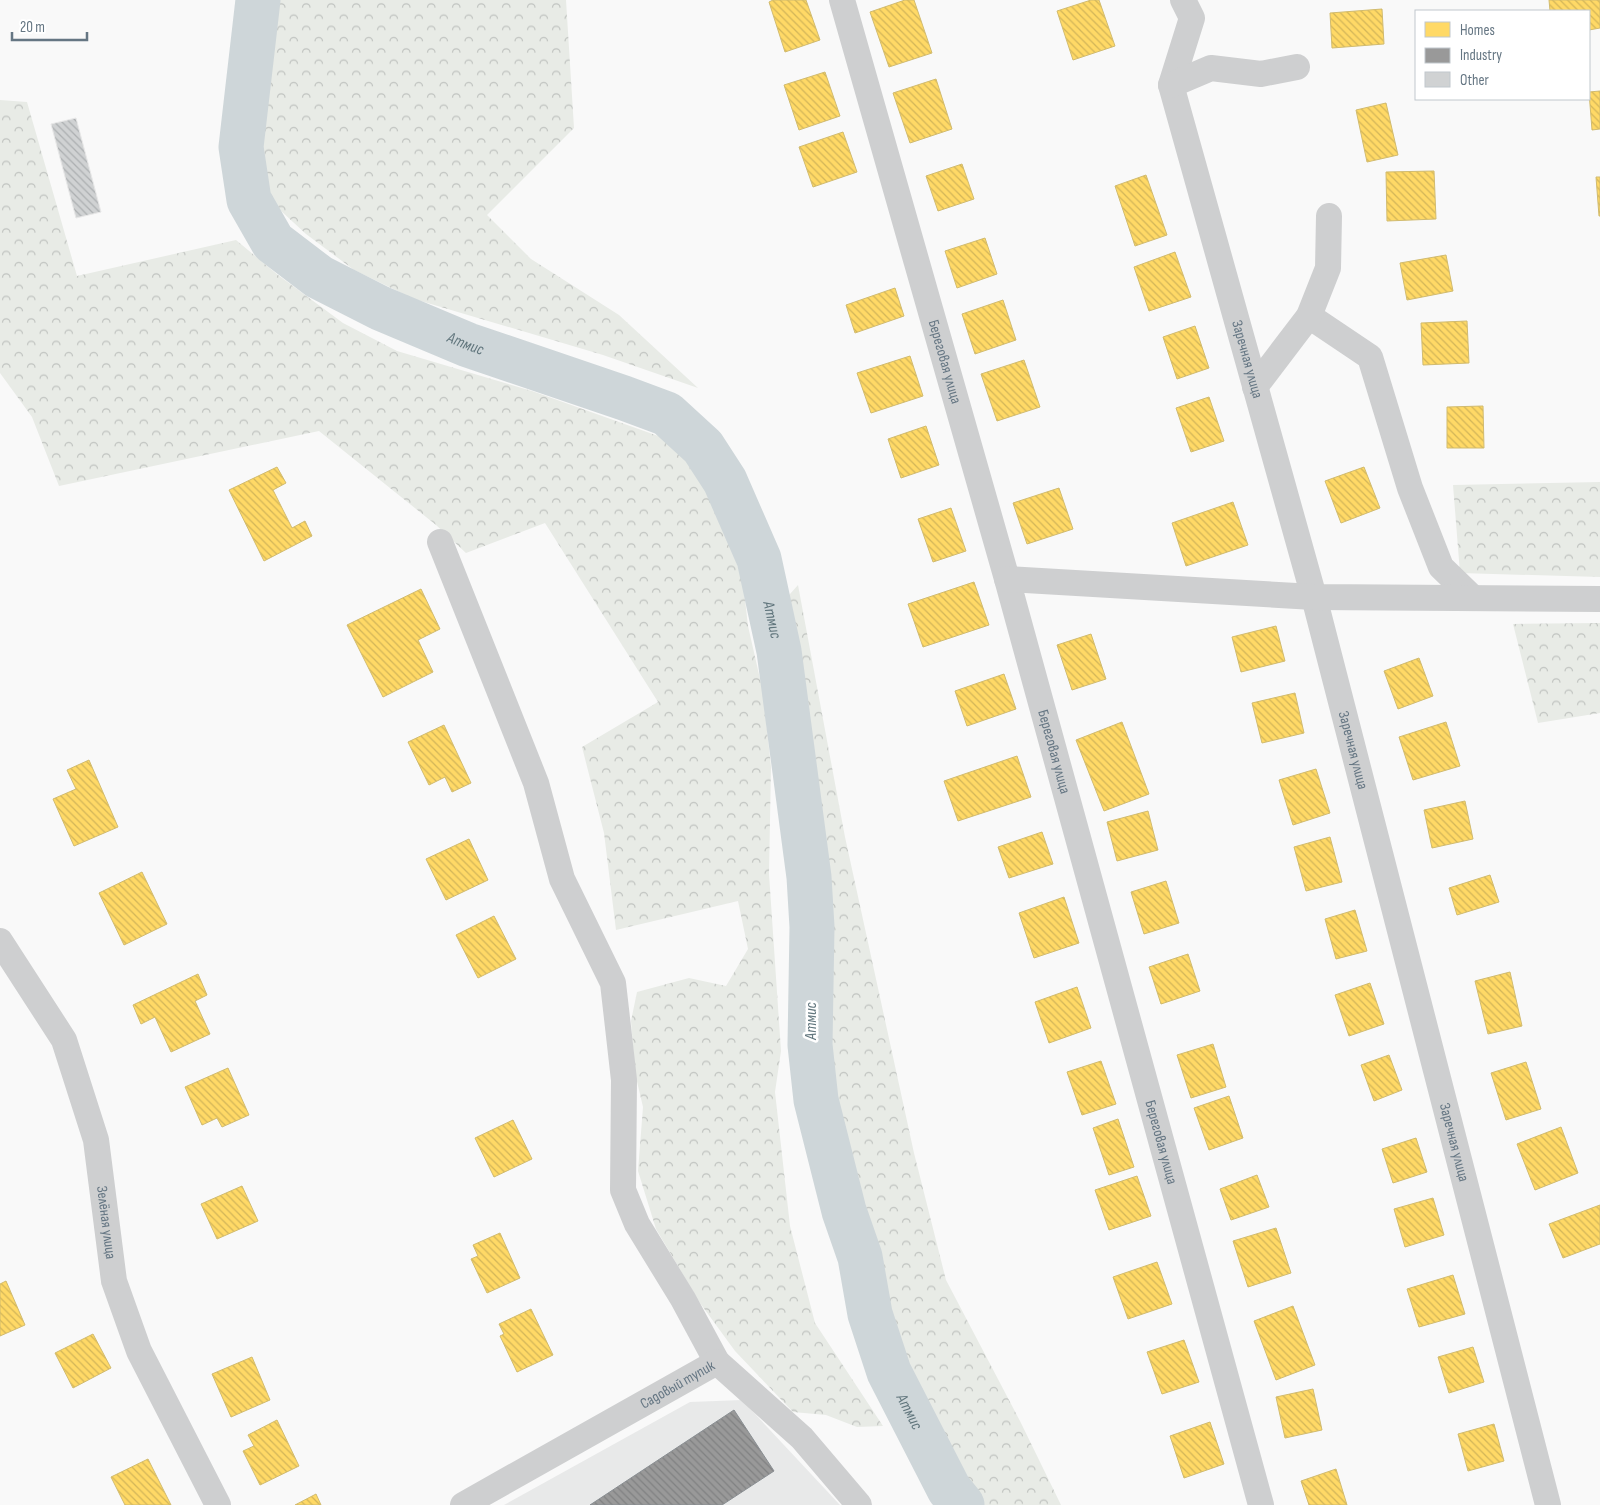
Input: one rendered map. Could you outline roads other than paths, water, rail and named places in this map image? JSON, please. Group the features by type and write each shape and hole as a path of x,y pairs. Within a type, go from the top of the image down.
{"street":[{"name":"Береговая улица","path":"842,0 1007,579 1261,1505"},
{"path":"1171,85 1190,6"},
{"path":"1171,85 1210,68 1261,74 1297,67"},
{"name":"Заречная улица","path":"1171,85 1314,597 1548,1505"},
{"path":"1255,387 1309,316 1328,268 1329,216"},
{"path":"1309,316 1370,357 1410,488 1441,567 1473,598"},
{"path":"440,542 536,783 562,879 612,983 624,1080 624,1190 636,1224 683,1299 717,1362"},
{"path":"1007,579 1314,597 1600,599"},
{"name":"Зелёная улица","path":"0,941 64,1040 96,1140 114,1280 139,1351 218,1505"},
{"name":"Садовый тупик","path":"463,1505 717,1362 802,1438 859,1505"}],"waterway":[{"name":"Атмис","path":"258,0 241,147 249,200 273,242 319,277 380,308 468,345 667,414 703,447 725,481 759,559 779,651 809,877 812,927 810,1045 816,1100 844,1211 860,1257 870,1314 889,1372 949,1489 962,1505"}]}
